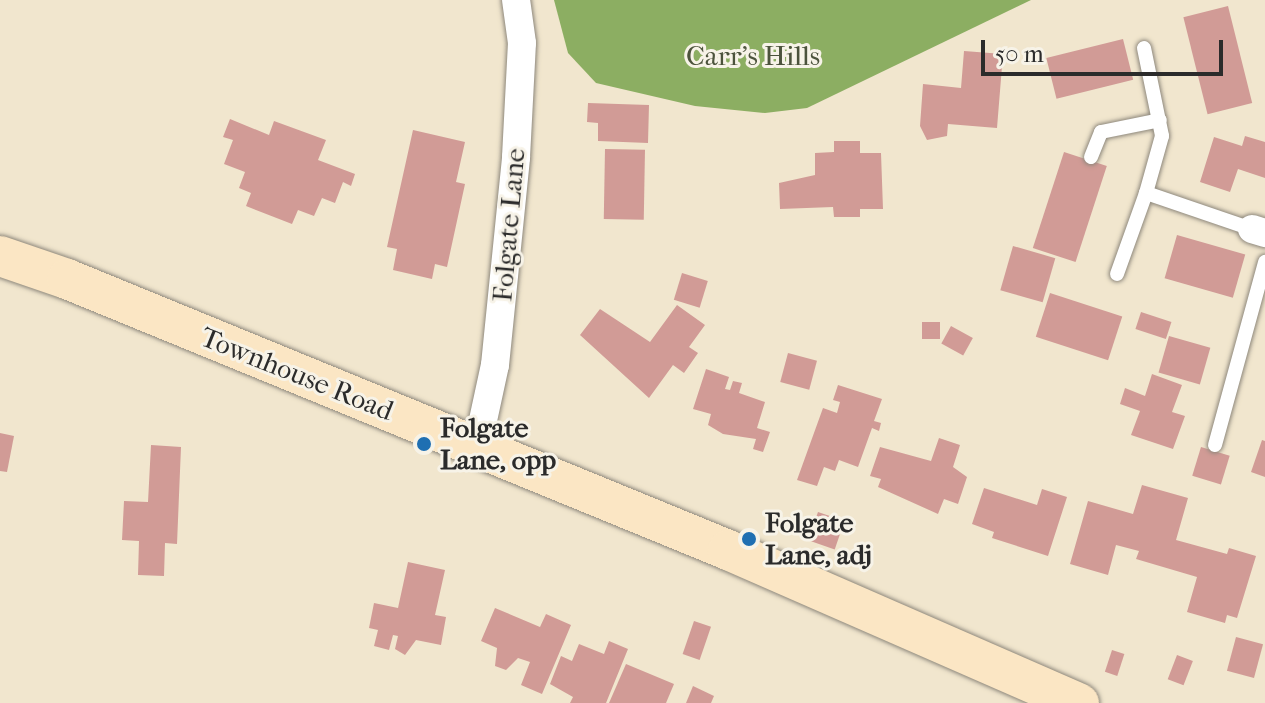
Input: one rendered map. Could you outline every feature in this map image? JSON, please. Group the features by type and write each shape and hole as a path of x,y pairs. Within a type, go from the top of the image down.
{"street":[{"name":"Folgate Lane","path":"477,448 495,365 516,157 522,43 516,0"},
{"name":"Townhouse Road","path":"0,256 477,448 1079,703"}],"lane":[{"path":"1117,274 1146,193 1162,136 1144,48"},
{"path":"1091,157 1101,132 1160,120"},
{"path":"1146,193 1259,231"},
{"path":"1215,445 1265,262"}],"green space":[{"name":"Carr's Hills","path":"554,0 1031,0 807,108 765,113 695,106 596,83 568,53"}],"building":[{"path":"1228,6 1252,103 1208,114 1183,17"},
{"path":"1123,39 1133,80 1057,99 1046,58"},
{"path":"964,51 1003,54 997,128 948,124 947,136 927,140 920,126 923,84 961,88"},
{"path":"588,103 649,105 648,143 598,141 598,123 587,122"},
{"path":"230,119 269,135 274,121 326,140 318,160 355,174 351,186 343,182 335,203 322,198 314,216 298,210 292,224 246,206 251,193 239,188 245,172 224,164 233,140 223,137"},
{"path":"413,130 465,142 456,182 465,184 447,267 435,264 432,279 393,270 397,249 387,247"},
{"path":"1245,136 1265,142 1265,178 1238,169 1230,192 1200,182 1214,137 1242,146"},
{"path":"834,141 860,141 860,153 881,153 883,209 860,209 860,217 834,217 833,207 780,209 779,183 815,175 815,153 834,152"},
{"path":"605,149 645,150 644,220 604,219"},
{"path":"1064,152 1107,166 1076,262 1033,248"},
{"path":"1177,235 1245,255 1233,298 1165,278"},
{"path":"1013,246 1055,258 1043,302 1000,290"},
{"path":"682,273 708,281 700,308 674,300"},
{"path":"1050,293 1122,316 1108,360 1036,337"},
{"path":"677,305 705,325 689,347 698,353 684,373 673,365 649,398 580,335 600,309 650,342"},
{"path":"1141,312 1171,322 1166,339 1135,329"},
{"path":"922,322 940,322 940,339 922,339"},
{"path":"951,326 973,338 963,356 941,343"},
{"path":"1169,336 1210,348 1200,384 1159,373"},
{"path":"788,353 817,361 809,390 780,382"},
{"path":"706,369 729,377 725,389 730,390 733,381 742,383 739,393 765,402 757,428 770,432 763,452 753,449 756,439 723,434 708,425 711,414 693,409"},
{"path":"1152,374 1182,385 1172,412 1185,416 1173,449 1131,435 1140,411 1120,404 1125,388 1145,396"},
{"path":"838,385 882,399 874,421 881,423 879,431 872,428 858,467 839,460 835,471 824,467 817,486 797,480 823,408 837,413 840,402 833,400"},
{"path":"0,433 14,436 7,472 0,471"},
{"path":"939,438 960,445 953,467 967,477 958,504 944,499 938,514 878,487 881,479 870,476 880,447 931,461"},
{"path":"1262,440 1265,441 1265,477 1251,472"},
{"path":"151,445 181,447 177,544 165,543 164,576 138,575 139,541 122,540 124,501 148,502"},
{"path":"1201,447 1230,456 1221,484 1192,476"},
{"path":"1142,485 1188,498 1176,540 1227,554 1229,548 1256,556 1237,618 1227,615 1225,623 1187,612 1197,577 1136,559 1139,551 1116,545 1108,575 1070,564 1088,501 1133,514"},
{"path":"984,488 1037,505 1042,489 1067,497 1048,556 992,538 994,532 972,524"},
{"path":"818,512 844,521 835,549 808,540"},
{"path":"408,562 445,570 435,615 446,617 441,645 416,640 405,655 395,649 398,636 393,635 389,650 374,646 378,630 369,628 374,603 398,608"},
{"path":"495,608 540,627 546,614 571,625 542,694 521,685 530,662 518,658 506,670 495,666 497,648 481,641"},
{"path":"694,621 711,627 700,660 683,654"},
{"path":"1236,637 1263,644 1254,678 1227,671"},
{"path":"609,641 628,649 606,703 570,703 573,697 550,684 561,656 572,661 579,644 604,654"},
{"path":"1112,650 1124,654 1117,676 1105,672"},
{"path":"1177,655 1193,661 1184,685 1168,679"},
{"path":"626,664 674,684 666,703 609,703"},
{"path":"693,686 714,696 711,703 686,703"}],"place":[{"name":"Folgate Lane, opp","path":"424,444"},
{"name":"Folgate Lane, adj","path":"749,539"}]}
